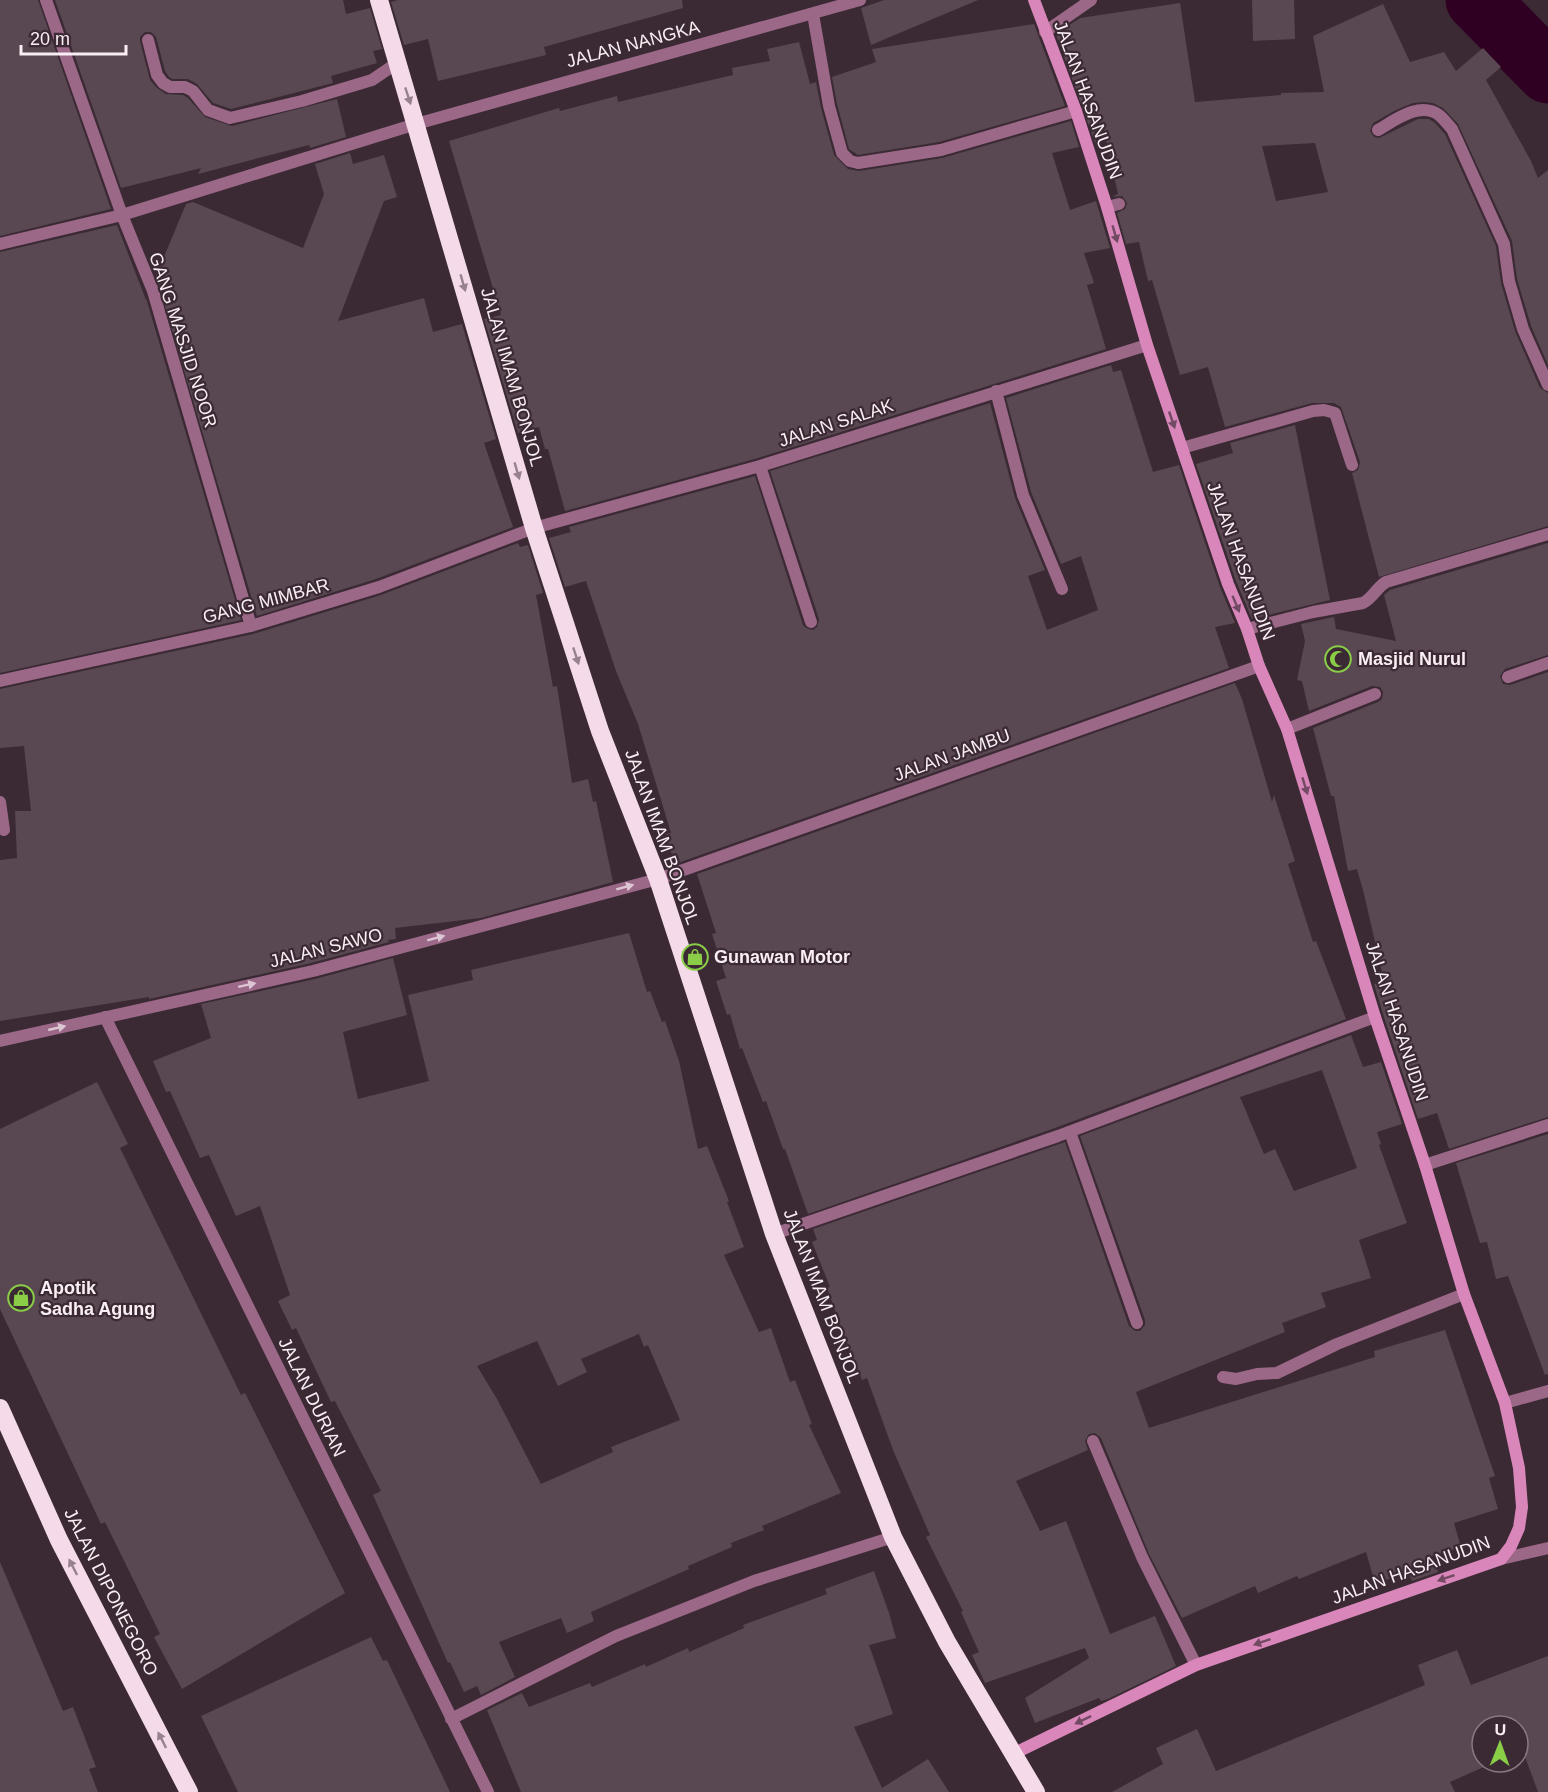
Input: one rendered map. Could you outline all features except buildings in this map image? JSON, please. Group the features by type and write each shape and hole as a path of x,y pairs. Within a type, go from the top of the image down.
{"highway":[{"name":"JALAN IMAM BONJOL","path":"379,0 534,528 600,731 658,879 774,1234 893,1537 947,1642 1015,1753 1036,1792"},
{"name":"JALAN DIPONEGORO","path":"0,1408 59,1540 189,1792"}],"street":[{"name":"GANG MASJID NOOR","path":"46,0 122,215 153,291 251,626"},
{"name":"JALAN NANGKA","path":"0,244 122,215 416,124 860,0"},
{"name":"JALAN HASANUDIN","path":"1015,1753 1196,1665 1502,1559 1519,1528 1522,1507 1519,1468 1505,1402 1464,1294 1425,1165 1375,1017 1287,729 1259,666 1228,584 1147,345 1113,206 1034,0"},
{"path":"1045,32 1091,0"},
{"path":"813,14 829,106 842,153 850,161 858,164 941,150 1076,111"},
{"path":"148,40 157,75 163,83 170,87 185,87 193,91 208,110 230,118 302,101 372,80 397,63"},
{"path":"1378,130 1401,116 1419,110 1430,110 1440,116 1452,129 1504,244 1509,281 1523,329 1548,385"},
{"name":"JALAN SALAK","path":"534,528 760,466 1147,345"},
{"path":"996,391 1023,495 1062,589"},
{"path":"1182,448 1313,411 1324,410 1335,413 1352,465"},
{"path":"760,466 811,622"},
{"name":"GANG MIMBAR","path":"0,681 251,626 379,587 534,528"},
{"path":"1246,628 1363,603 1369,600 1386,582 1548,534"},
{"path":"1508,677 1548,663"},
{"name":"JALAN JAMBU","path":"658,879 1259,666"},
{"path":"1287,729 1375,694"},
{"path":"0,802 4,830"},
{"name":"JALAN SAWO","path":"0,1041 313,971 658,879"},
{"name":"JALAN DURIAN","path":"105,1017 488,1792"},
{"path":"774,1234 1070,1132 1375,1017"},
{"path":"1425,1165 1548,1125"},
{"path":"1070,1132 1137,1323"},
{"path":"1223,1377 1236,1379 1257,1374 1277,1373 1337,1344 1464,1294"},
{"path":"1505,1402 1548,1391"},
{"path":"1093,1442 1142,1557 1196,1665"},
{"path":"451,1719 627,1632 754,1581 893,1537"},
{"path":"1502,1559 1548,1548"}],"waterway":[{"path":"1477,0 1548,72"}],"place":[{"name":"Masjid Nurul","path":"1338,659"},
{"name":"Gunawan Motor","path":"695,957"},
{"name":"Apotik Sadha Agung","path":"21,1298"}]}
